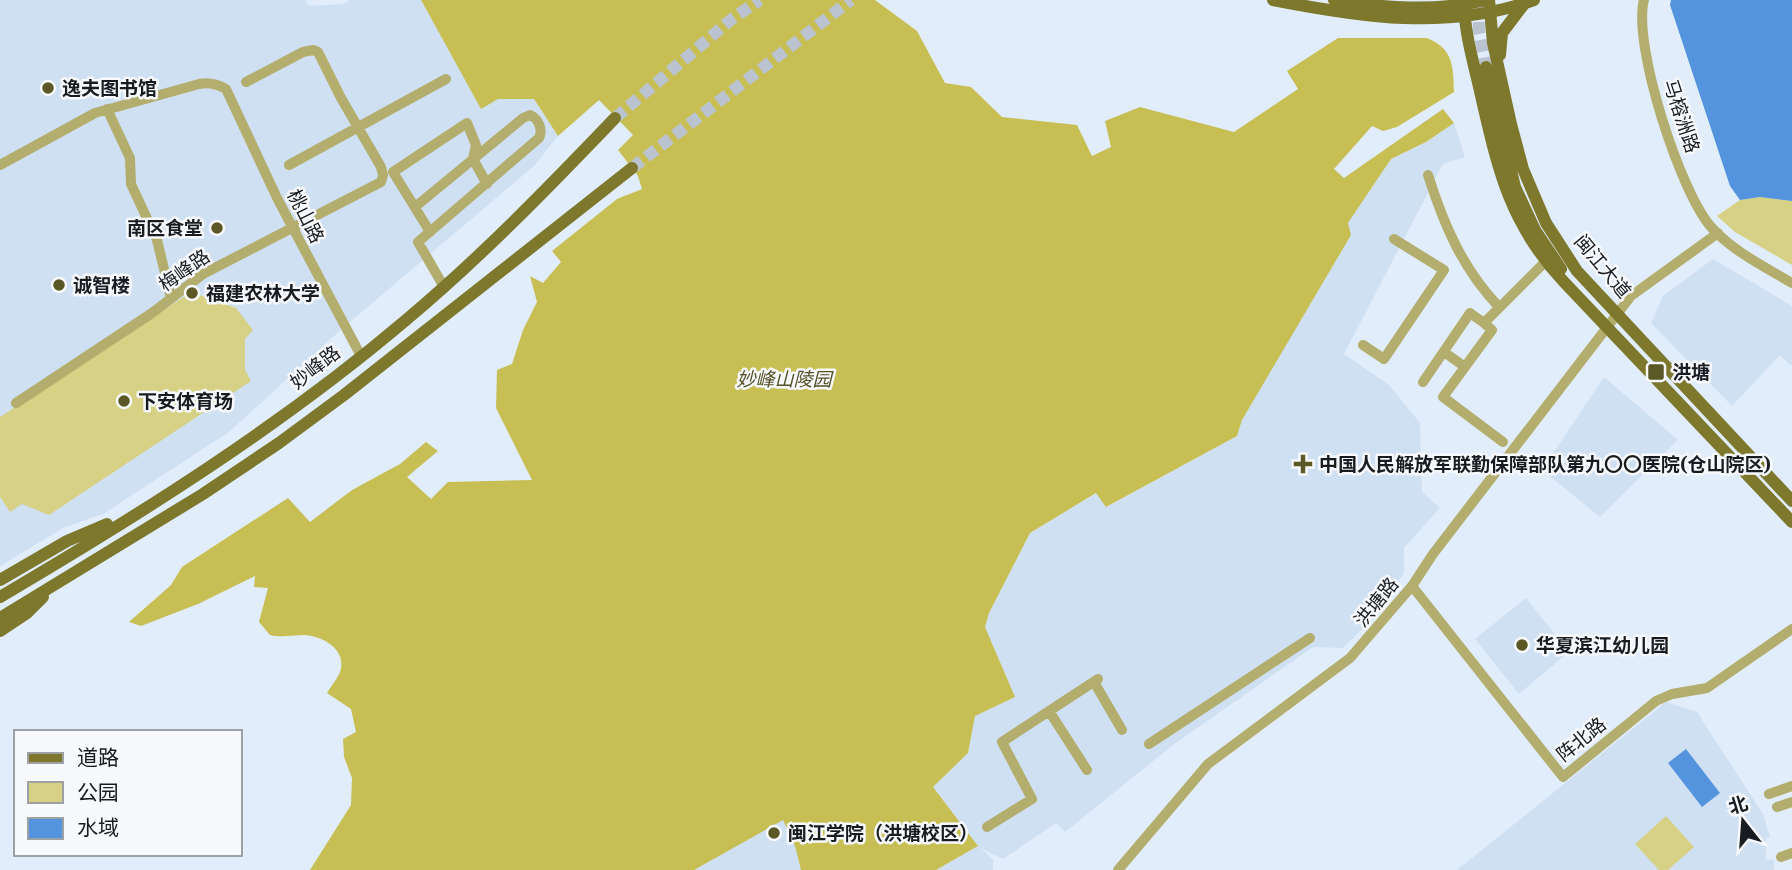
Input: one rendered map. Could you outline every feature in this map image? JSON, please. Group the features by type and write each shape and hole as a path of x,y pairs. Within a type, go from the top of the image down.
{"main road":[{"path":"1273,0 1339,13 1382,18 1435,19 1464,15 1488,4"},
{"path":"1334,0 1417,8 1529,2"},
{"path":"1464,0 1471,55 1499,170 1518,221 1545,262 1580,299"},
{"path":"1503,87 1501,40 1505,28 1529,2"},
{"name":"闽江大道","path":"1488,4 1493,43 1511,124 1531,191 1550,230 1577,271 1792,501"},
{"path":"1577,271 1546,240 1528,207 1509,149 1488,66 1505,151 1519,197 1542,243 1580,299"},
{"name":"妙峰路","path":"0,597 254,436 361,356 444,286 528,208 615,118"},
{"name":"妙峰路","path":"0,618 203,495 278,443 632,168"},
{"name":"闽江大道","path":"1580,299 1792,522"},
{"path":"0,580 67,541 137,512"},
{"path":"0,631 27,613 51,587"}],"street":[{"name":"马榕洲路","path":"1644,0 1642,22 1645,55 1672,148 1697,207 1718,233 1792,283"},
{"path":"246,82 303,52 316,51 358,127"},
{"path":"289,164 446,79"},
{"name":"桃山路","path":"107,109 205,83 226,89 292,229 361,356"},
{"path":"0,165 107,109 130,158 132,188 158,240 172,298"},
{"path":"415,207 527,116 534,116 540,125 539,138 418,242 444,286"},
{"path":"430,232 393,172 467,123 475,141 473,159 487,184"},
{"name":"梅峰路","path":"16,403 172,298 203,274 381,182 381,167 358,127"},
{"path":"1428,175 1440,212 1459,255 1499,307"},
{"name":"洪塘路","path":"1118,870 1209,764 1342,666 1371,636 1412,586 1433,554 1631,296 1718,233"},
{"path":"1363,345 1384,359 1444,270 1394,239"},
{"path":"1483,323 1545,262"},
{"path":"1423,382 1470,313 1492,330 1443,397 1503,442"},
{"path":"1444,352 1465,367"},
{"name":"阵北路","path":"1412,586 1563,777 1656,701 1672,694 1707,688 1792,629"},
{"path":"1149,744 1310,638"},
{"path":"987,827 1032,799 1002,742 1096,681 1122,730"},
{"path":"1049,711 1087,770"},
{"path":"1769,794 1792,786"},
{"path":"1777,807 1792,802"},
{"path":"1781,857 1792,853"}],"shaded area":[{"name":"福建农林大学","path":"0,0 305,0 309,6 343,4 350,0 421,0 481,108 498,99 534,99 558,136 534,166 345,326 229,432 103,514 63,528 0,566"},
{"name":"中国人民解放军联勤保障部队第九〇〇医院(仓山院区)","path":"1454,123 1465,157 1443,164 1344,354 1389,385 1420,423 1422,492 1440,508 1404,548 1404,573 1375,616 1343,648 1313,647 1173,745 1065,832 1056,823 1003,859 981,848 993,860 993,870 936,870 978,846 933,787 968,753 975,716 1015,697 985,627 989,613 1030,533 1097,493 1107,507 1237,436 1242,420 1348,223 1391,159 1426,142"},
{"path":"1713,259 1792,306 1792,364 1780,355 1732,406 1651,323 1663,296"},
{"path":"1604,377 1678,440 1600,517 1542,470"},
{"name":"华夏滨江幼儿园","path":"1526,598 1569,652 1519,694 1475,639"},
{"path":"1666,702 1697,712 1763,814 1770,837 1766,838 1766,859 1774,860 1774,870 1457,870"},
{"name":"闽江学院（洪塘校区）","path":"783,819 795,846 801,870 694,870"}],"green space":[{"name":"妙峰山陵园","path":"421,0 875,0 917,31 945,83 971,87 1002,117 1077,125 1092,156 1111,147 1105,121 1140,107 1234,132 1298,89 1287,71 1338,38 1427,38 1436,42 1447,53 1452,67 1454,92 1397,127 1383,131 1372,126 1334,169 1344,178 1443,109 1454,123 1426,142 1391,159 1348,223 1351,235 1242,420 1237,436 1106,507 1096,493 1030,533 989,613 985,627 1015,697 975,716 968,753 933,787 978,846 936,870 801,870 795,846 783,820 694,870 310,870 351,805 352,778 344,757 343,739 356,732 351,709 327,693 341,669 336,649 331,644 311,636 270,635 259,622 268,588 254,587 255,576 198,604 141,626 129,622 171,585 182,567 288,498 310,522 352,490 400,464 426,442 438,451 407,477 431,499 448,482 532,480 496,408 497,370 512,364 523,330 537,302 530,276 543,283 561,262 552,251 617,199 642,189 638,176 618,150 633,135 599,100 558,136 534,99 498,99 481,109"},
{"path":"1760,197 1792,201 1792,265 1735,232 1717,216 1740,200"},
{"name":"下安体育场","path":"191,292 236,308 253,330 245,339 245,370 251,381 49,515 22,504 10,512 0,497 0,417"},
{"path":"1666,816 1694,847 1668,870 1659,870 1635,844"}],"water":[{"path":"1671,0 1792,0 1792,201 1760,197 1740,200 1730,186 1670,5"},
{"path":"1686,749 1720,793 1702,807 1668,763"}],"tunnel":[{"path":"615,118 733,18 760,0"},
{"path":"632,168 851,0"},
{"path":"1478,4 1479,30 1486,67"}],"place":[{"name":"逸夫图书馆","path":"48,88"},
{"name":"南区食堂","path":"217,228"},
{"name":"诚智楼","path":"59,285"},
{"name":"福建农林大学","path":"192,293"},
{"name":"洪塘","path":"1656,372"},
{"name":"下安体育场","path":"124,401"},
{"name":"中国人民解放军联勤保障部队第九〇〇医院(仓山院区)","path":"1303,464"},
{"name":"华夏滨江幼儿园","path":"1522,645"},
{"name":"闽江学院（洪塘校区）","path":"774,833"}]}
